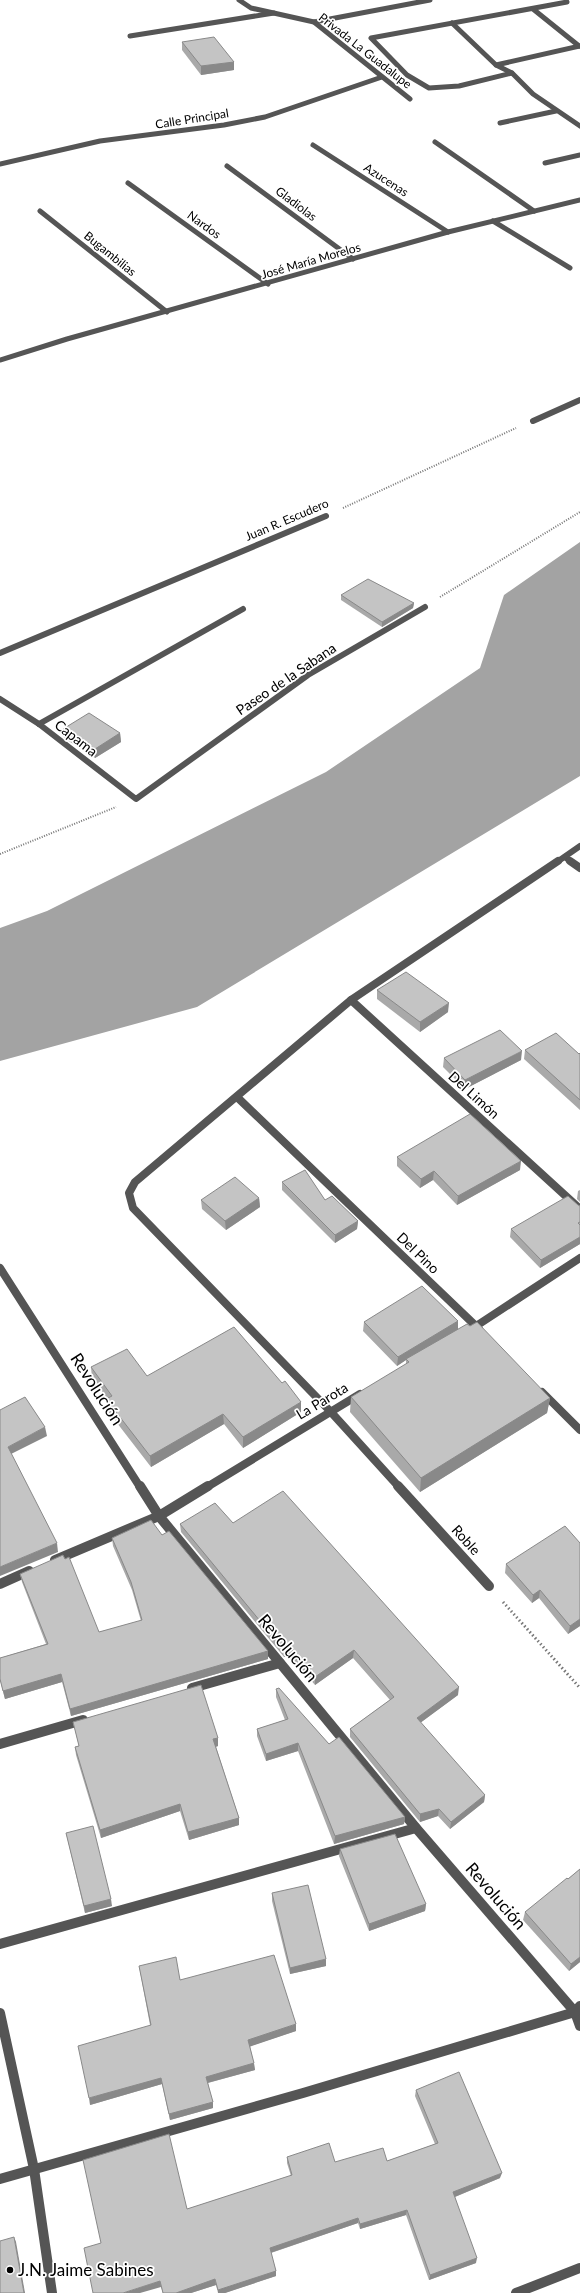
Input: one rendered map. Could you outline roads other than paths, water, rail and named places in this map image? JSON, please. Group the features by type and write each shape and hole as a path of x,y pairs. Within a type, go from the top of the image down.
{"street":[{"name":"Privada La Guadalupe","path":"239,0 250,8 314,22 410,99"},
{"path":"314,22 392,5 430,0"},
{"path":"512,74 443,88 428,88 416,82 372,41 372,38 379,35 567,2"},
{"path":"533,9 579,46"},
{"path":"130,36 274,13"},
{"path":"452,23 496,65 512,74 556,111 580,126"},
{"path":"496,65 579,46"},
{"name":"Calle Principal","path":"0,164 101,141 189,131 265,117 310,104 357,83 382,77"},
{"path":"500,123 556,111"},
{"path":"435,142 534,211"},
{"name":"Azucenas","path":"313,145 448,232"},
{"path":"546,163 580,156"},
{"name":"Gladiolas","path":"227,166 353,259"},
{"name":"Nardos","path":"128,183 268,284"},
{"name":"José María Morelos","path":"0,360 48,345 448,232 580,200"},
{"name":"Bugambilias","path":"40,211 167,312"},
{"path":"493,221 570,268"},
{"path":"533,420 580,400"},
{"name":"Juan R. Escudero","path":"0,653 326,516"},
{"name":"Paseo de la Sabana","path":"136,799 308,675 424,607"},
{"path":"39,724 243,609"},
{"name":"Capama","path":"0,699 39,724 136,799"},
{"name":"Roble","path":"489,1586 330,1411 133,1208 129,1193 134,1182 351,1000 580,846"},
{"path":"565,857 580,868"},
{"name":"Del Limón","path":"351,1000 580,1209"},
{"name":"Del Pino","path":"237,1097 486,1337"},
{"path":"462,1334 580,1258"},
{"name":"Revolución","path":"0,1268 159,1516 416,1828 578,2009 580,2026"},
{"path":"536,1386 580,1430"},
{"name":"La Parota","path":"0,1584 159,1516 370,1388"},
{"path":"181,1692 280,1663"},
{"path":"0,1744 91,1718"},
{"path":"0,1944 416,1828"},
{"path":"0,2179 303,2093 578,2009"},
{"path":"0,2013 34,2169 52,2293"},
{"path":"516,2293 580,2268"}],"place":[{"name":"J.N. Jaime Sabines","path":"10,2270"}]}
